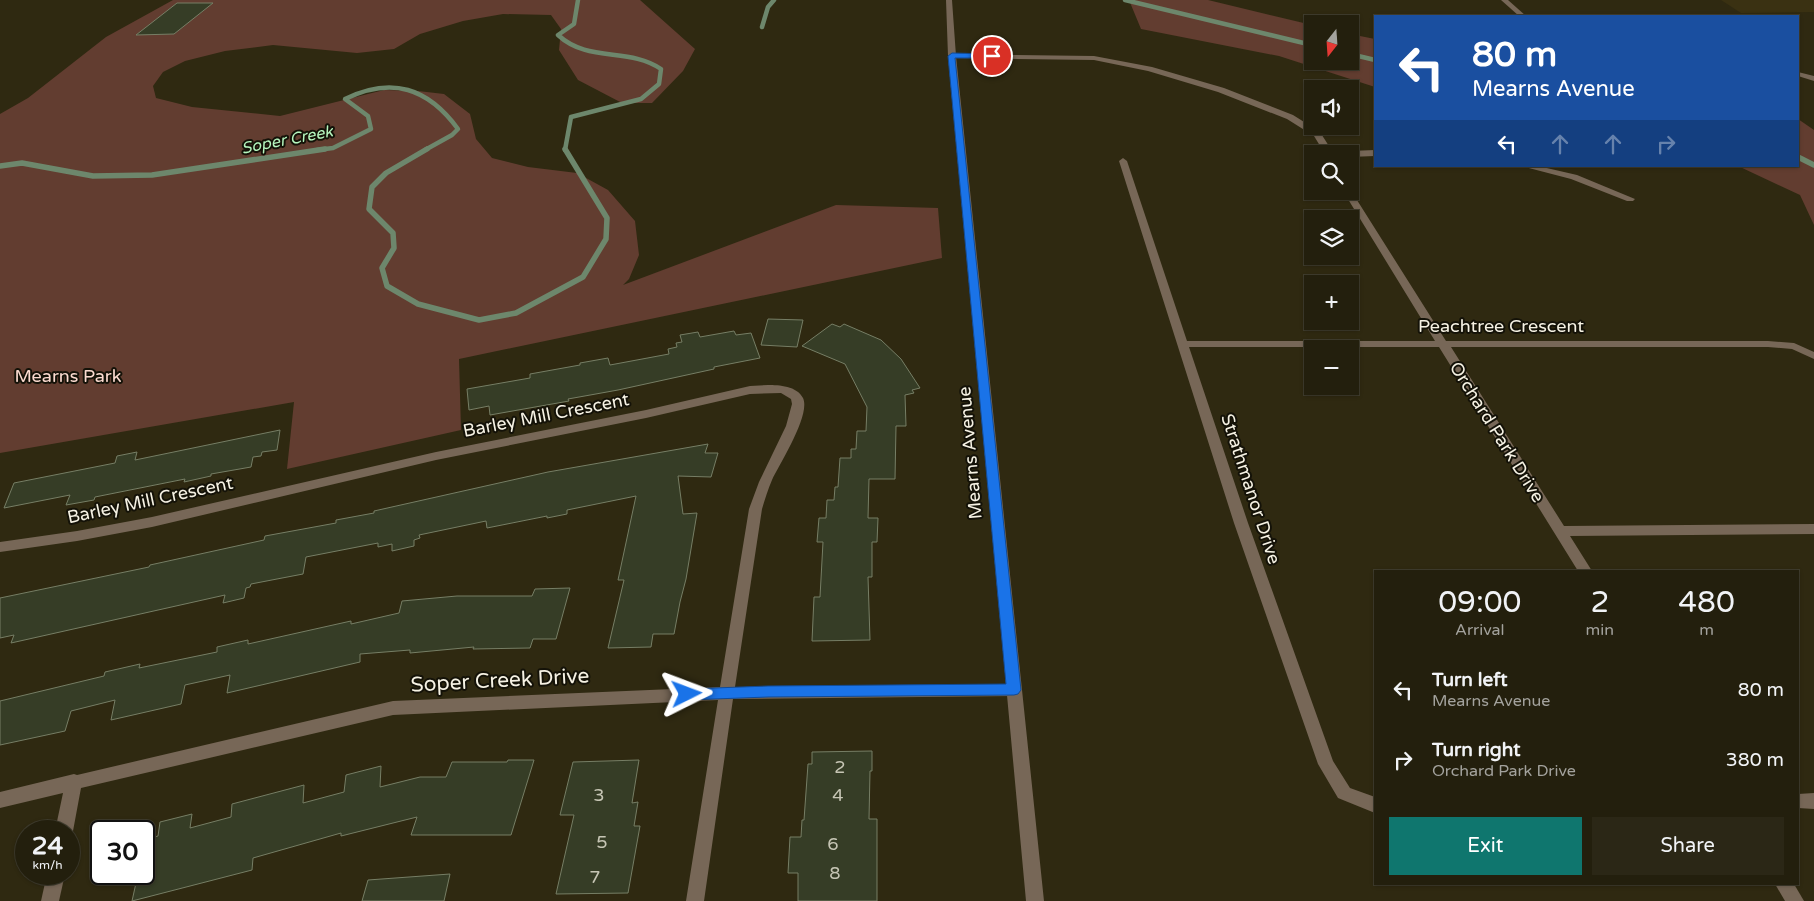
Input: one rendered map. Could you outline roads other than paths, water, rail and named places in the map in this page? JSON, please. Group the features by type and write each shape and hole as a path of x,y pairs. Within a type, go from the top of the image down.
{"street":[{"name":"Mearns Avenue","path":"949,0 952,56 1035,901"},
{"path":"1504,0 1522,15"},
{"path":"952,56 1094,58 1149,69 1221,90 1290,117 1317,134 1324,145"},
{"path":"1799,74 1814,79"},
{"path":"1359,154 1374,153"},
{"name":"Strathmanor Drive","path":"1123,160 1185,344 1241,523 1326,764 1344,793 1374,805"},
{"path":"1529,167 1574,177 1630,199"},
{"name":"Orchard Park Drive","path":"1352,200 1584,570"},
{"name":"Peachtree Crescent","path":"1185,344 1768,344 1794,346 1814,356"},
{"name":"Barley Mill Crescent","path":"0,547 77,536 152,522 436,456 646,414 750,390 765,388 790,392 797,398 800,404 797,418 765,482 757,504 726,693"},
{"path":"1560,532 1814,529"},
{"name":"Soper Creek Drive","path":"0,800 393,708 726,693 1014,690"},
{"path":"695,901 726,693"},
{"path":"66,820 74,782"},
{"path":"1799,801 1814,801"},
{"path":"50,901 54,885"},
{"path":"1785,885 1795,901"}],"waterway":[{"name":"Soper Creek","path":"565,149 571,117 641,99 659,84 661,69 649,62 636,58 582,49 570,44 558,35 574,24 578,0"},
{"path":"762,27 768,7 774,0"},
{"path":"1125,0 1304,43"},
{"path":"1359,56 1374,60"},
{"name":"Soper Creek","path":"325,149 333,148 371,129 368,116 345,99 378,88 393,88 408,90 421,95 446,115 458,129 452,135 425,150"},
{"name":"Soper Creek","path":"0,166 22,163 93,176 152,175 325,149"},
{"name":"Soper Creek","path":"317,150 325,149"},
{"name":"Soper Creek","path":"427,149 386,173 372,187 369,209 393,233 394,248 382,268 387,286 418,304 479,320 516,313 583,277 606,239 607,218 565,149"},
{"path":"1799,158 1814,165"}],"park label":[{"name":"Mearns Park","path":"68,376"}]}
